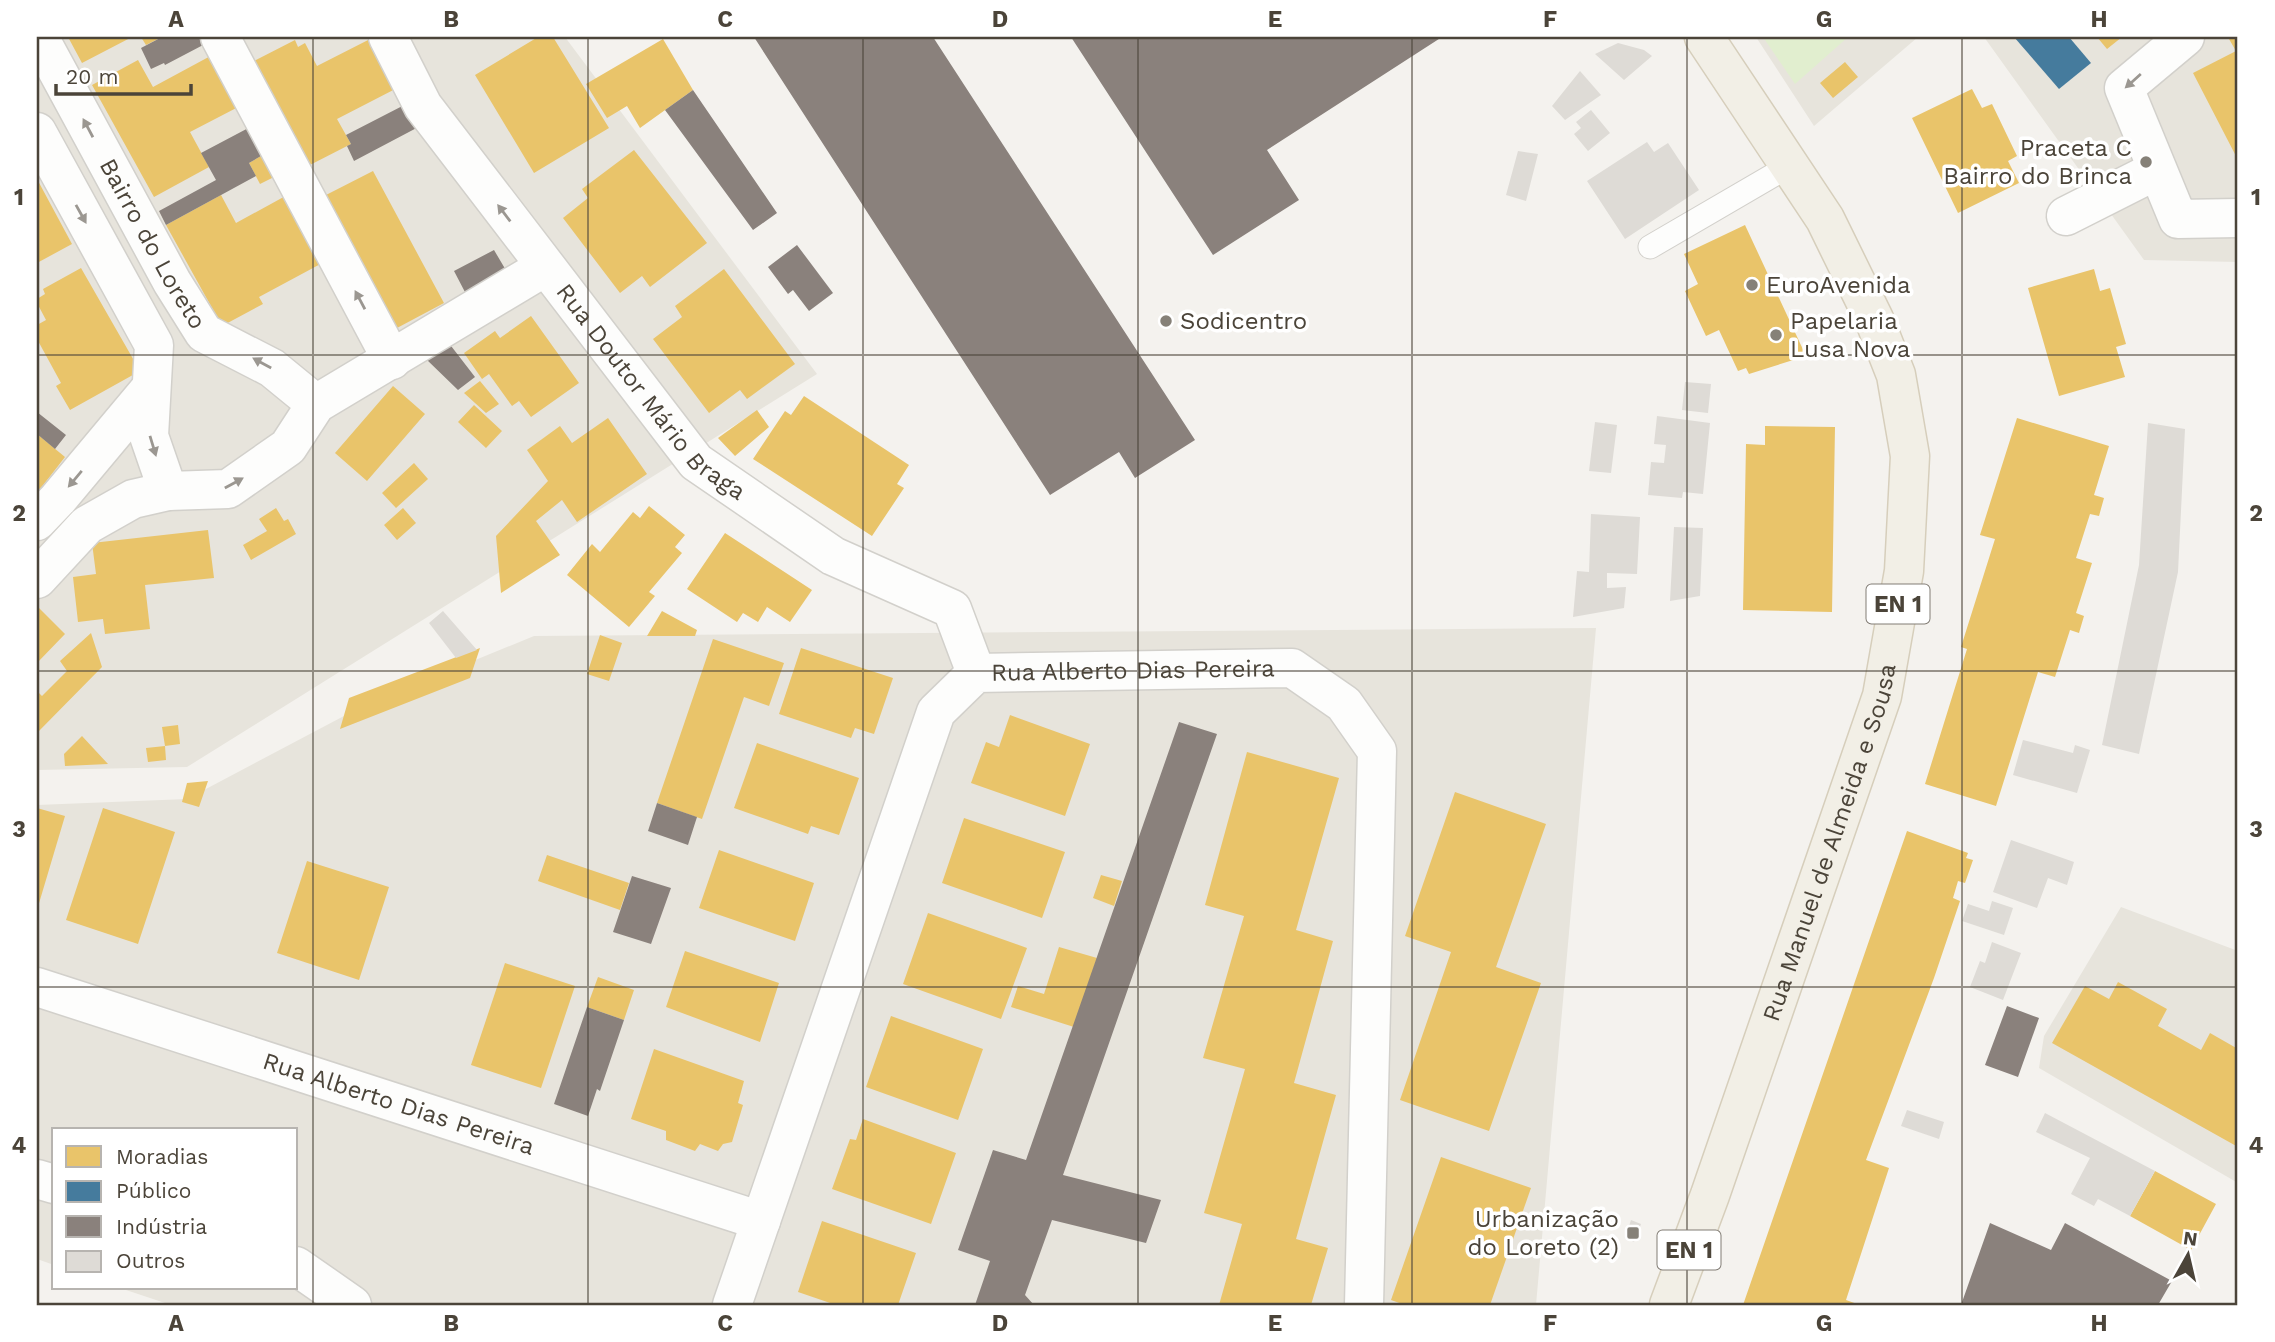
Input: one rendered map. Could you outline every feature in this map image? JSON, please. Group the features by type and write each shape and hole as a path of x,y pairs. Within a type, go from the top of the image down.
{"main road":[{"name":"Rua Manuel de Almeida e Sousa","path":"1669,1305 1710,1195 1882,696 1904,571 1910,456 1896,375 1874,319 1825,219 1704,37"}],"street":[{"name":"Bairro do Loreto","path":"39,37 172,282 204,333 272,368 316,404"},
{"path":"220,37 392,360"},
{"name":"Rua Doutor Mário Braga","path":"388,37 423,106 696,462 833,556 952,609 976,673"},
{"path":"2185,37 2124,88 2178,219 2238,218"},
{"name":"Bairro do Loreto","path":"37,132 153,345 149,436 168,491"},
{"path":"2066,216 2157,170"},
{"path":"37,579 87,525 132,499 168,491 228,489 288,447 316,404 545,267"},
{"path":"37,521 150,389"},
{"name":"Rua Alberto Dias Pereira","path":"732,1305 936,712 976,673 1292,668 1344,704 1377,751 1364,1305"},
{"name":"Rua Alberto Dias Pereira","path":"37,987 761,1222"},
{"path":"298,1267 352,1305"}],"lane":[{"path":"1650,247 1789,166"}],"shaded area":[{"path":"37,37 565,37 817,374 187,767 37,770"},
{"path":"1756,37 1918,37 1814,126"},
{"path":"1984,37 2238,37 2238,262 2144,260"},
{"path":"1596,628 1536,1305 171,1305 126,1290 298,1290 298,1128 52,1128 52,1264 37,1259 37,805 187,799 361,707 534,636"},
{"path":"2121,907 2238,951 2238,1183 2039,1068 2044,1036"}],"green space":[{"path":"1763,37 1848,37 1795,84"}],"building: Moradias":[{"path":"68,37 132,37 82,63"},
{"path":"141,37 162,37 146,45"},
{"path":"374,37 403,85 337,119 351,144 308,166 254,61 295,40 298,47 305,43 317,66"},
{"path":"538,37 553,37 609,128 534,173 475,75"},
{"path":"2097,37 2122,37 2107,49"},
{"path":"2238,37 2238,160 2193,73 2236,51 2229,39"},
{"path":"663,39 693,90 640,128 627,106 607,118 586,84"},
{"path":"216,53 244,104 190,132 209,167 154,197 92,85 138,60 153,87"},
{"path":"1845,62 1858,77 1833,98 1820,83"},
{"path":"1972,89 1982,108 1992,104 2017,156 2008,161 2019,183 1958,213 1912,118"},
{"path":"634,150 707,243 650,287 642,276 620,293 563,218 588,198 582,189"},
{"path":"268,152 280,174 260,184 249,163"},
{"path":"373,171 444,303 397,328 326,195"},
{"path":"37,179 72,244 37,263"},
{"path":"289,194 326,261 259,297 263,304 222,326 166,225 221,195 236,223"},
{"path":"1745,225 1806,356 1749,374 1746,368 1738,371 1719,330 1706,336 1685,291 1698,284 1684,254"},
{"path":"81,268 140,371 70,410 56,386 61,383 37,339 37,325 46,320 37,299 45,294 43,289"},
{"path":"724,269 795,364 747,399 740,390 709,413 653,339 682,317 675,306"},
{"path":"2094,269 2100,291 2110,288 2126,344 2116,347 2125,377 2059,396 2028,288"},
{"path":"531,316 579,383 531,417 519,401 512,406 489,374 482,379 464,353 495,331 500,338"},
{"path":"480,381 499,404 486,413 464,393"},
{"path":"393,386 425,414 367,481 335,453"},
{"path":"804,396 909,465 897,484 904,488 872,536 753,459 785,411 791,415"},
{"path":"474,405 502,431 486,448 458,422"},
{"path":"757,410 769,427 735,456 718,438"},
{"path":"608,418 647,474 577,522 562,500 536,521 560,555 501,593 496,536 548,481 527,450 560,426 572,443"},
{"path":"2017,418 2109,446 2094,495 2104,498 2099,516 2090,514 2076,558 2092,563 2076,613 2084,616 2079,633 2070,630 2055,677 2038,672 1996,806 1925,784 1967,649 1961,647 1995,539 1980,535"},
{"path":"1765,426 1835,427 1832,612 1743,610 1746,444 1765,445"},
{"path":"37,434 65,457 37,493"},
{"path":"414,463 428,479 396,508 382,493"},
{"path":"649,506 685,535 675,547 682,553 649,592 655,596 629,627 567,575 592,544 600,552 633,512 640,518"},
{"path":"276,508 284,521 288,519 296,534 251,560 243,545 267,531 259,519"},
{"path":"403,508 416,523 397,540 384,525"},
{"path":"208,530 214,578 145,585 150,629 105,634 103,619 78,622 73,577 96,574 92,543"},
{"path":"725,533 812,590 790,622 767,607 758,622 743,613 737,622 687,589"},
{"path":"37,606 65,634 37,663"},
{"path":"662,611 697,630 695,636 647,636"},
{"path":"91,633 102,667 37,733 37,691 42,696 67,671 60,661"},
{"path":"600,635 622,643 609,681 587,674"},
{"path":"713,639 784,663 769,706 744,697 702,819 657,803"},
{"path":"480,648 470,678 340,729 349,698"},
{"path":"801,648 893,678 874,734 855,728 851,738 779,714"},
{"path":"1010,715 1090,744 1065,816 971,783 986,742 999,747"},
{"path":"178,725 180,744 165,746 162,727"},
{"path":"82,736 108,764 65,766 64,754"},
{"path":"757,743 859,778 839,835 811,826 808,834 734,808"},
{"path":"165,746 166,760 148,762 146,748"},
{"path":"1247,752 1339,778 1296,930 1333,941 1294,1083 1336,1095 1296,1239 1328,1248 1311,1305 1219,1305 1242,1224 1204,1213 1245,1069 1203,1058 1244,916 1205,905"},
{"path":"208,781 199,807 182,802 187,783"},
{"path":"1455,792 1546,824 1496,967 1541,983 1489,1131 1400,1100 1451,952 1405,936"},
{"path":"37,808 65,816 37,910"},
{"path":"103,808 175,832 138,944 66,920"},
{"path":"964,818 1065,852 1042,918 942,883"},
{"path":"1907,831 1968,853 1966,858 1973,860 1965,883 1958,881 1953,898 1960,901 1866,1160 1889,1168 1846,1300 1860,1305 1743,1305"},
{"path":"719,850 814,883 795,941 699,908"},
{"path":"547,855 629,883 620,910 538,881"},
{"path":"307,861 389,887 359,980 277,953"},
{"path":"1101,875 1122,881 1114,906 1093,898"},
{"path":"928,913 1027,948 1001,1019 903,984"},
{"path":"1059,947 1097,958 1074,1027 1011,1007 1018,986 1044,994"},
{"path":"685,951 779,983 760,1042 666,1007"},
{"path":"505,963 575,986 541,1088 471,1065"},
{"path":"598,977 634,990 624,1020 587,1007"},
{"path":"2118,982 2167,1009 2158,1026 2201,1050 2210,1033 2238,1049 2238,1147 2052,1043 2085,986 2109,999"},
{"path":"891,1016 983,1049 958,1120 866,1087"},
{"path":"654,1049 744,1081 738,1103 743,1105 732,1142 723,1144 718,1151 700,1144 695,1151 666,1140 666,1131 631,1119"},
{"path":"863,1119 956,1153 931,1224 832,1189 850,1139 856,1140"},
{"path":"1441,1157 1531,1188 1490,1305 1405,1305 1391,1300"},
{"path":"2155,1171 2216,1204 2191,1250 2130,1216"},
{"path":"822,1221 916,1253 898,1305 836,1305 798,1292"}],"building: Público":[{"path":"2014,37 2069,37 2091,63 2059,89"}],"building: Indústria":[{"path":"162,37 201,37 205,44 165,65 164,63 151,69 141,48"},
{"path":"754,37 933,37 1195,440 1135,478 1119,452 1050,495"},
{"path":"1071,37 1442,37 1267,150 1299,200 1213,255"},
{"path":"693,90 777,213 753,230 665,110"},
{"path":"414,100 426,123 354,161 347,146 351,144 346,135"},
{"path":"254,125 268,152 249,163 256,176 166,225 159,211 216,180 201,153"},
{"path":"797,245 833,293 809,311 793,290 788,294 768,267"},
{"path":"494,250 507,272 466,294 454,271"},
{"path":"448,342 475,377 458,390 426,359"},
{"path":"37,412 66,435 55,449 37,434"},
{"path":"1179,722 1217,734 1063,1175 1161,1200 1146,1243 1052,1220 1025,1295 1034,1305 975,1305 990,1261 958,1250 993,1150 1026,1160"},
{"path":"657,803 697,817 688,845 648,831"},
{"path":"632,876 671,888 651,944 613,932"},
{"path":"2007,1006 2039,1018 2018,1077 1985,1065"},
{"path":"587,1007 624,1020 600,1091 597,1089 588,1116 554,1104"},
{"path":"1990,1223 2051,1250 2065,1223 2172,1281 2158,1305 1961,1305"}],"building: Outros":[{"path":"1618,43 1644,50 1652,56 1624,80 1595,54"},
{"path":"1580,71 1601,95 1565,120 1552,106"},
{"path":"1591,110 1610,133 1588,151 1574,134 1581,128 1576,122"},
{"path":"1647,142 1654,152 1668,143 1699,190 1625,239 1587,181"},
{"path":"1518,151 1538,154 1526,201 1506,195"},
{"path":"1685,382 1711,384 1708,413 1682,410"},
{"path":"1657,416 1710,423 1703,494 1683,492 1682,498 1648,495 1651,462 1664,463 1666,445 1654,444"},
{"path":"1595,422 1617,425 1611,473 1589,471"},
{"path":"2148,423 2185,429 2178,572 2139,754 2102,745 2139,565"},
{"path":"1591,514 1640,517 1637,574 1607,573 1607,588 1626,587 1624,608 1573,617 1577,571 1589,572"},
{"path":"1674,527 1703,528 1700,596 1670,601"},
{"path":"443,611 477,650 456,658 429,623"},
{"path":"2023,740 2073,753 2075,745 2090,750 2077,793 2013,775"},
{"path":"2011,840 2074,862 2067,885 2048,878 2037,908 1993,892"},
{"path":"1992,901 2013,908 2004,935 1962,921 1968,904 1989,911"},
{"path":"1992,942 2021,953 2003,1000 1970,987 1980,961 1985,963"},
{"path":"1907,1110 1944,1122 1939,1139 1901,1126"},
{"path":"2045,1113 2155,1171 2130,1216 2098,1199 2094,1206 2071,1194 2090,1158 2036,1132"},
{"path":"1631,1220 1641,1224 1634,1242 1625,1238"}],"place":[{"name":"Praceta C Bairro do Brinca","path":"2146,162"},
{"name":"EuroAvenida","path":"1752,285"},
{"name":"Sodicentro","path":"1166,321"},
{"name":"Papelaria Lusa Nova","path":"1776,335"},
{"name":"Urbanização do Loreto (2)","path":"1633,1233"}]}
